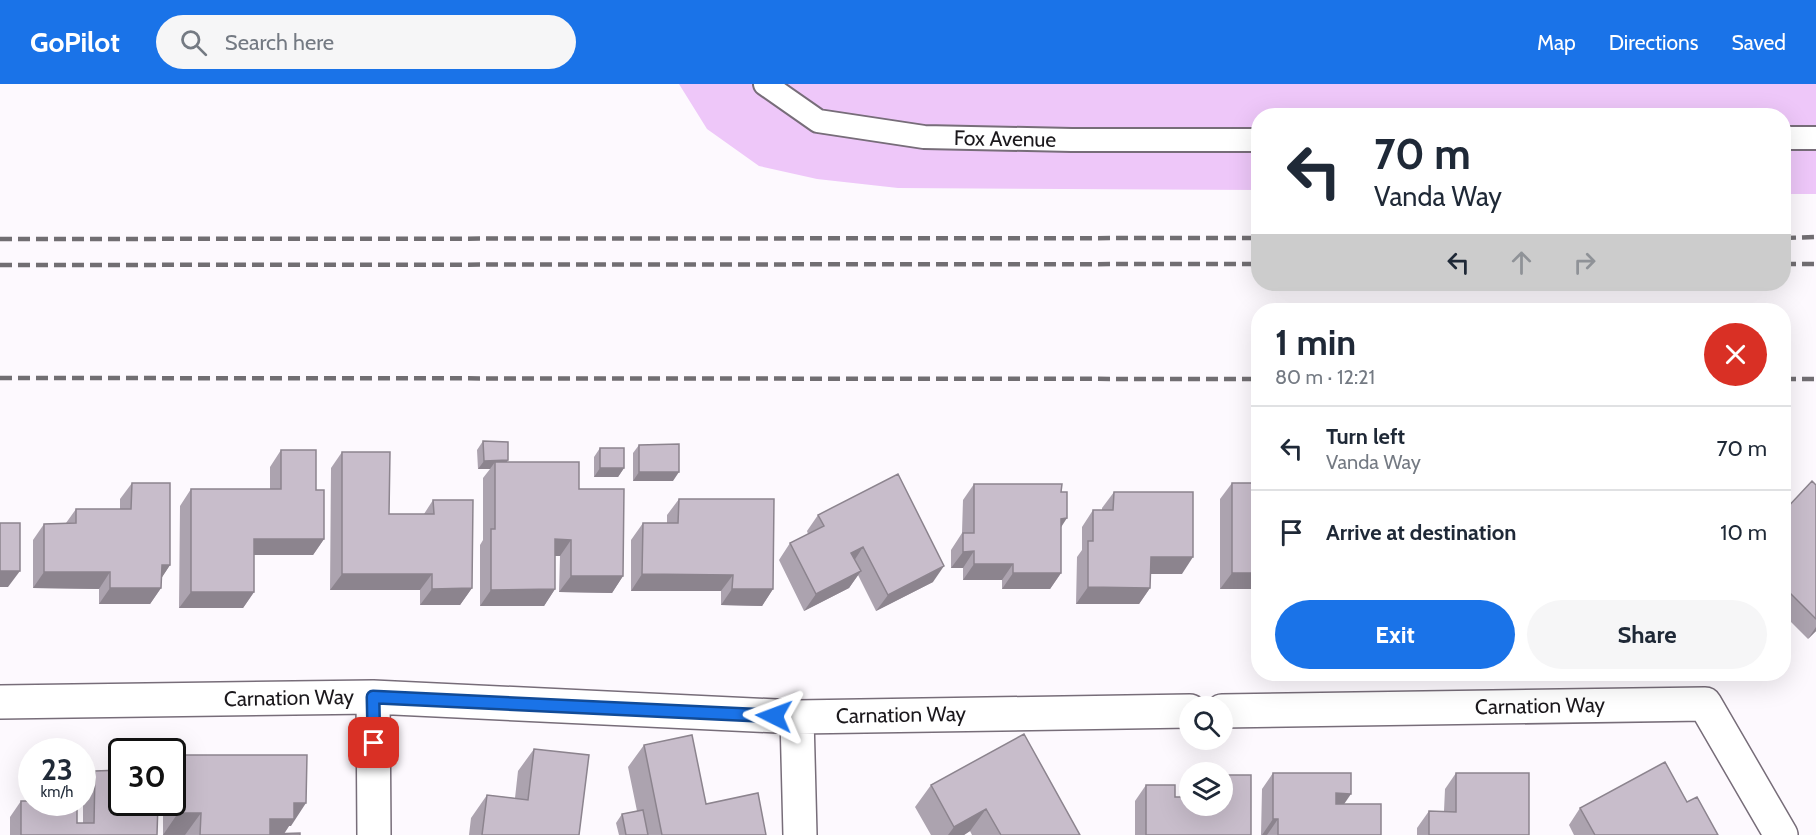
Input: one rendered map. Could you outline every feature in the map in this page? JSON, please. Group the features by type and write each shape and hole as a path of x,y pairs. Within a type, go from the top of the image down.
{"street":[{"name":"Carnation Way","path":"0,702 373,697 797,717 1179,711"},
{"path":"373,697 374,835"},
{"name":"Carnation Way","path":"1233,711 1705,704 1781,835"},
{"path":"797,717 800,835"}],"lane":[{"name":"Fox Avenue","path":"765,84 818,121 924,137 1251,140"},
{"path":"1791,138 1816,138"}],"shaded area":[{"path":"679,84 1816,84 1816,194 1791,194 1791,108 1251,108 1251,190 898,188 817,179 759,166 707,129"}],"building":[{"path":"483,441 508,442 508,460 484,461"},
{"path":"679,444 679,472 639,472 639,445"},
{"path":"600,448 624,448 624,468 600,468"},
{"path":"281,450 316,450 316,490 324,490 324,539 254,539 254,592 191,592 191,489 281,489"},
{"path":"342,452 390,452 389,514 434,514 433,500 473,500 472,588 432,589 432,574 342,574"},
{"path":"495,462 579,462 579,489 624,489 623,576 571,576 571,540 555,539 555,589 491,590 491,529 495,529"},
{"path":"898,474 944,566 888,595 863,547 851,553 861,571 816,594 790,543 824,526 818,515"},
{"path":"1812,481 1816,485 1816,619 1791,594 1791,504"},
{"path":"132,483 170,483 170,565 162,565 161,588 110,588 110,572 44,572 44,524 76,523 76,509 131,509"},
{"path":"1232,483 1251,483 1251,573 1232,573"},
{"path":"974,484 1062,484 1061,492 1067,492 1067,518 1061,519 1061,573 1013,573 1013,564 974,564 974,551 963,552 963,533 974,533"},
{"path":"1114,492 1193,492 1193,557 1151,557 1150,588 1088,587 1088,541 1093,541 1093,510 1113,510"},
{"path":"679,499 774,499 773,589 732,589 733,575 642,574 643,523 678,523"},
{"path":"0,523 20,523 20,571 0,571"},
{"path":"1024,734 1080,835 1001,835 986,809 954,827 931,785"},
{"path":"692,735 706,804 758,793 766,835 662,835 644,745"},
{"path":"534,749 589,755 579,835 482,835 487,795 528,800"},
{"path":"186,755 307,755 306,803 294,803 294,819 270,819 270,834 300,833 300,835 200,835 201,813 186,813"},
{"path":"1665,762 1687,802 1697,797 1718,835 1595,835 1580,808"},
{"path":"96,771 108,771 108,816 158,816 157,835 21,835 21,816 77,816 77,823 94,823"},
{"path":"1273,773 1351,773 1351,794 1336,793 1336,804 1381,804 1381,835 1278,835 1278,819 1273,819"},
{"path":"1456,773 1529,773 1529,835 1429,835 1429,811 1456,812"},
{"path":"1233,775 1251,775 1251,835 1146,835 1146,785 1175,785 1175,797 1179,797 1179,816 1233,816"},
{"path":"643,810 648,835 626,835 622,814"}],"railway":[{"path":"1791,238 1816,237"},
{"path":"0,239 1251,238"},
{"path":"0,265 1251,264"},
{"path":"1791,264 1816,264"},
{"path":"0,378 1251,379"},
{"path":"1791,379 1816,379"}],"route":[{"path":"374,743 373,697 774,716"}]}
